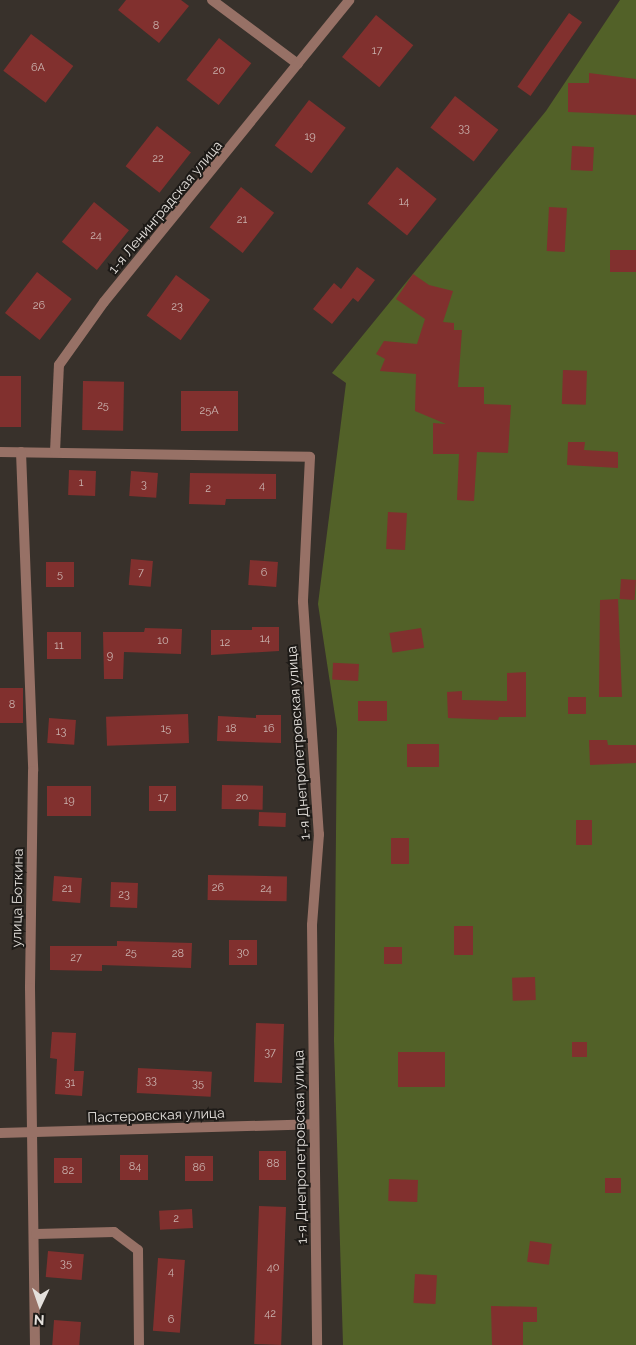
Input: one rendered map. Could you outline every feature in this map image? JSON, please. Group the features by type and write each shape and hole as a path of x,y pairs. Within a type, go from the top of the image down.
{"street":[{"path":"212,0 298,64"},
{"name":"1-я Ленинградская улица","path":"55,452 59,365 104,302 349,0"},
{"name":"1-я Днепропетровская улица","path":"0,452 310,457 302,602 319,834 312,925 317,1345"},
{"name":"улица Боткина","path":"22,452 33,761 32,1133 36,1234 35,1345"},
{"name":"Пастеровская улица","path":"0,1133 313,1124"},
{"path":"36,1234 114,1232 138,1250 139,1345"}],"green space":[{"path":"620,0 636,0 636,1345 343,1345 334,1041 337,729 318,604 346,383 332,373 546,111"}],"building":[{"path":"126,0 181,0 189,6 159,43 118,10"},
{"path":"569,13 582,22 530,96 517,87"},
{"path":"376,15 413,45 379,87 342,57"},
{"path":"31,34 73,66 46,103 3,71"},
{"path":"219,38 251,63 219,105 186,80"},
{"path":"589,73 636,79 636,115 568,112 568,83 589,83"},
{"path":"455,96 498,130 474,161 430,128"},
{"path":"309,100 346,128 311,173 275,146"},
{"path":"157,126 191,152 159,193 126,166"},
{"path":"572,146 594,147 593,171 571,170"},
{"path":"397,167 437,199 407,236 367,204"},
{"path":"241,187 274,213 243,253 210,227"},
{"path":"94,202 129,230 97,270 62,242"},
{"path":"549,207 567,208 565,252 547,251"},
{"path":"610,250 636,250 636,272 610,272"},
{"path":"357,267 375,280 358,302 353,298 332,324 313,309 334,283 341,289"},
{"path":"37,272 72,299 40,340 5,313"},
{"path":"413,274 429,285 453,291 443,322 454,323 454,330 462,330 458,387 484,387 484,404 511,405 508,453 477,452 474,501 457,500 459,454 433,454 433,423 446,424 415,411 416,374 380,371 385,359 376,354 384,341 417,344 425,319 396,299"},
{"path":"176,275 210,300 181,340 147,315"},
{"path":"563,370 587,371 586,405 562,404"},
{"path":"0,376 21,376 21,427 0,427"},
{"path":"83,381 124,382 123,431 82,430"},
{"path":"181,391 238,391 238,431 181,431"},
{"path":"568,442 585,442 584,450 618,452 618,468 567,465"},
{"path":"69,470 96,471 95,496 68,495"},
{"path":"131,471 158,473 156,498 129,496"},
{"path":"190,473 276,474 276,499 226,499 225,505 189,504"},
{"path":"388,512 407,513 405,550 386,549"},
{"path":"131,559 153,561 151,587 129,585"},
{"path":"250,560 278,562 276,587 248,585"},
{"path":"46,562 74,562 74,587 46,587"},
{"path":"621,579 636,580 635,600 620,599"},
{"path":"618,599 622,697 599,697 600,600"},
{"path":"252,627 279,627 279,651 211,655 211,630 252,630"},
{"path":"145,628 182,629 181,654 124,652 123,679 104,679 103,632 144,632"},
{"path":"421,628 424,648 393,653 389,633"},
{"path":"47,632 81,632 81,659 47,659"},
{"path":"333,663 359,664 358,681 332,680"},
{"path":"526,672 526,717 499,717 498,720 448,718 447,692 462,691 462,700 507,701 507,673"},
{"path":"0,688 23,688 23,723 0,723"},
{"path":"568,697 586,697 586,714 568,714"},
{"path":"358,701 387,701 387,721 358,721"},
{"path":"188,714 189,743 107,746 106,717"},
{"path":"256,715 281,715 281,743 217,741 218,716 256,718"},
{"path":"49,718 76,720 74,745 47,743"},
{"path":"589,740 607,740 608,745 636,745 636,763 590,765"},
{"path":"407,744 439,744 439,767 407,767"},
{"path":"222,785 263,786 263,810 222,809"},
{"path":"47,786 91,786 91,816 47,816"},
{"path":"149,786 176,786 176,811 149,811"},
{"path":"259,812 286,813 285,827 259,826"},
{"path":"576,820 592,820 592,845 576,845"},
{"path":"391,838 409,838 409,864 391,864"},
{"path":"208,875 287,876 287,901 208,900"},
{"path":"54,876 82,878 80,903 52,901"},
{"path":"111,882 138,883 137,908 110,907"},
{"path":"454,926 473,926 473,955 454,955"},
{"path":"229,940 257,940 257,965 229,965"},
{"path":"117,941 192,943 191,968 102,965 102,971 50,970 50,946 117,946"},
{"path":"384,947 402,947 402,964 384,964"},
{"path":"535,977 536,1000 513,1001 512,978"},
{"path":"256,1023 284,1024 282,1083 254,1082"},
{"path":"52,1032 76,1033 74,1071 84,1071 82,1096 55,1094 57,1059 50,1058"},
{"path":"572,1042 587,1042 587,1057 572,1057"},
{"path":"398,1052 445,1052 445,1087 398,1087"},
{"path":"138,1068 212,1072 211,1097 137,1093"},
{"path":"259,1151 286,1151 286,1180 259,1180"},
{"path":"120,1155 148,1155 148,1180 120,1180"},
{"path":"185,1156 213,1156 213,1181 185,1181"},
{"path":"54,1158 82,1158 82,1183 54,1183"},
{"path":"605,1178 621,1178 621,1193 605,1193"},
{"path":"389,1179 418,1180 417,1202 388,1201"},
{"path":"259,1206 286,1207 281,1345 254,1344"},
{"path":"192,1209 193,1228 160,1230 159,1211"},
{"path":"530,1241 552,1244 549,1265 527,1262"},
{"path":"48,1251 84,1254 82,1280 46,1277"},
{"path":"158,1258 185,1260 180,1333 153,1331"},
{"path":"415,1274 437,1275 435,1304 413,1303"},
{"path":"491,1306 537,1307 537,1322 523,1322 523,1345 492,1345"},
{"path":"54,1320 81,1322 79,1345 52,1345"}]}
